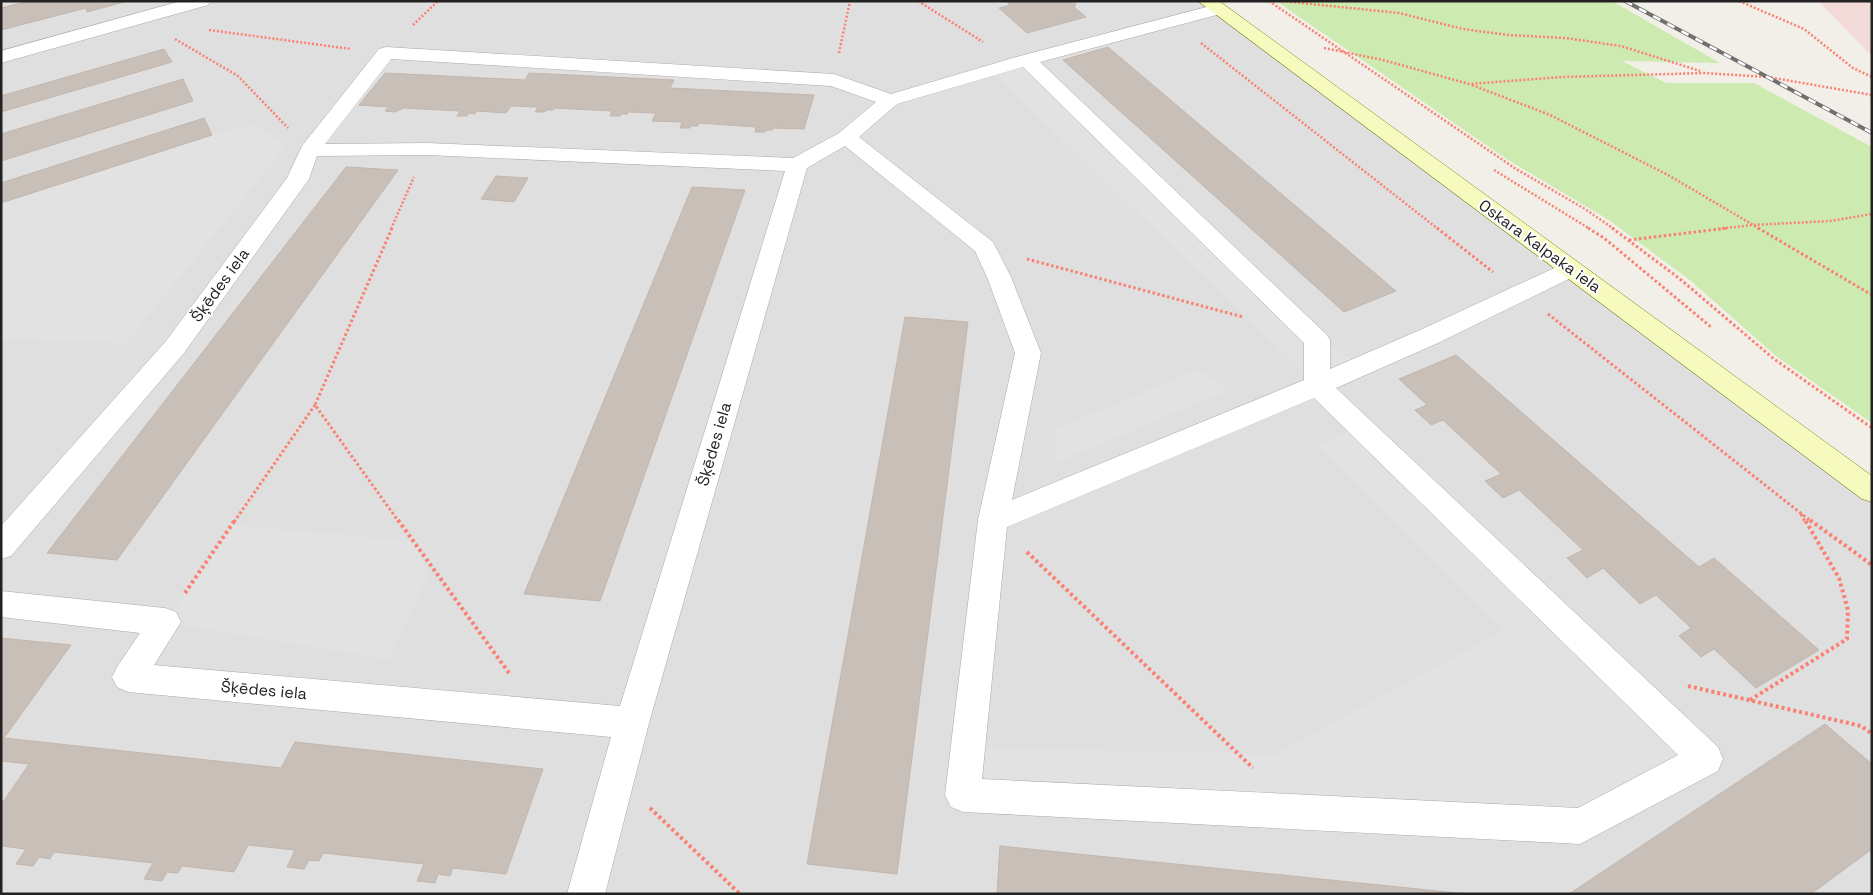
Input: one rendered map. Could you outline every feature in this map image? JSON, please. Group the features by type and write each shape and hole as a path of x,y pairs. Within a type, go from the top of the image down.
{"main road":[{"name":"Oskara Kalpaka iela","path":"1212,5 1872,491"}],"street":[{"path":"1,56 142,19 202,1"},
{"path":"309,150 426,149 797,166 846,137 890,100 1212,5"},
{"path":"386,53 834,80 890,100"},
{"name":"Šķēdes iela","path":"1,547 175,347 298,179 309,150 386,53"},
{"path":"846,137 985,247 1000,277 1028,353 993,520 963,795 1580,826 1706,759 1317,385 1317,340 1027,60"},
{"name":"Šķēdes iela","path":"586,894 632,724 797,166"},
{"path":"993,520 1317,385 1521,294 1571,269"},
{"path":"1,604 166,622"},
{"name":"Šķēdes iela","path":"166,622 128,677 632,724"}],"path":[{"path":"918,1 996,50 1027,60"},
{"path":"1269,1 1508,164 1585,209 1630,240 1680,278 1774,359 1872,428"},
{"path":"1282,1 1399,13 1463,29 1508,35 1565,38 1621,46 1705,73"},
{"path":"1738,1 1804,29 1853,68 1872,77"},
{"path":"142,19 238,76 309,150"},
{"path":"200,29 386,53"},
{"path":"1322,48 1340,50 1469,84 1550,115 1668,175 1872,295"},
{"path":"1469,84 1562,77 1705,73 1768,77 1872,95"},
{"path":"166,622 315,405 426,149"},
{"path":"1630,240 1752,225 1830,222 1872,214"},
{"path":"985,247 1248,318 1278,303"},
{"path":"315,405 540,715"},
{"path":"1750,700 1846,640 1848,610 1839,578 1799,512"},
{"path":"993,520 1239,754 1296,812"},
{"path":"1685,685 1862,726 1872,734"},
{"path":"618,777 740,894"}],"shaded area":[{"path":"1,1 1207,1 1872,491 1872,894 1,894"},
{"path":"1818,1 1872,1 1872,56"},
{"path":"1027,60 1317,340 1363,365 1317,385 991,71"},
{"path":"254,124 286,146 126,343 1,339 1,203 212,135"},
{"path":"1199,369 1229,390 1056,463 1056,429"},
{"path":"1360,426 1706,759 1580,826 963,795 968,748 1276,754 1504,630 1319,446"},
{"path":"231,525 414,541 429,575 388,659 165,622"}],"green space":[{"path":"1276,1 1612,1 1720,63 1622,61 1666,83 1754,83 1872,147 1872,423 1776,356 1691,281 1609,220 1508,160"}],"building":[{"path":"29,1 124,2 87,12 86,8 1,30 1,8"},
{"path":"1006,1 1072,1 1076,4 1074,7 1086,17 1027,33 999,8 1010,5"},
{"path":"1108,47 1396,291 1344,312 1063,60"},
{"path":"164,49 172,62 1,112 1,96"},
{"path":"385,73 525,80 529,73 674,80 670,88 814,95 804,129 773,128 765,132 755,132 756,127 699,123 698,126 680,128 682,122 652,121 656,113 628,112 620,116 610,116 612,111 554,108 545,112 535,112 538,107 511,106 506,113 476,111 475,114 469,113 467,116 457,116 460,111 404,108 395,112 385,111 389,107 359,105"},
{"path":"183,79 193,101 1,161 1,134"},
{"path":"204,118 212,135 1,203 1,183"},
{"path":"346,167 398,170 117,560 47,553"},
{"path":"496,176 528,178 514,202 481,199"},
{"path":"692,187 745,190 600,601 524,594"},
{"path":"905,317 968,322 897,874 807,864"},
{"path":"1456,355 1699,567 1714,558 1819,650 1756,688 1714,649 1701,657 1679,636 1691,628 1656,595 1640,604 1603,568 1587,578 1567,558 1583,550 1519,490 1503,498 1485,481 1501,474 1443,420 1431,425 1415,410 1427,405 1399,379"},
{"path":"1,638 71,645 4,738 281,768 295,742 543,769 506,874 453,868 450,876 438,874 435,883 417,881 424,864 323,853 319,861 309,860 304,869 287,867 295,850 248,845 234,872 182,866 178,873 167,872 162,881 144,879 153,863 54,852 50,859 39,857 33,866 16,864 26,849 1,846 1,805 29,764 1,761"},
{"path":"1825,724 1872,764 1872,849 1811,894 1569,894"},
{"path":"1000,846 1467,894 997,894"}],"railway":[{"path":"1625,1 1872,133"}]}
